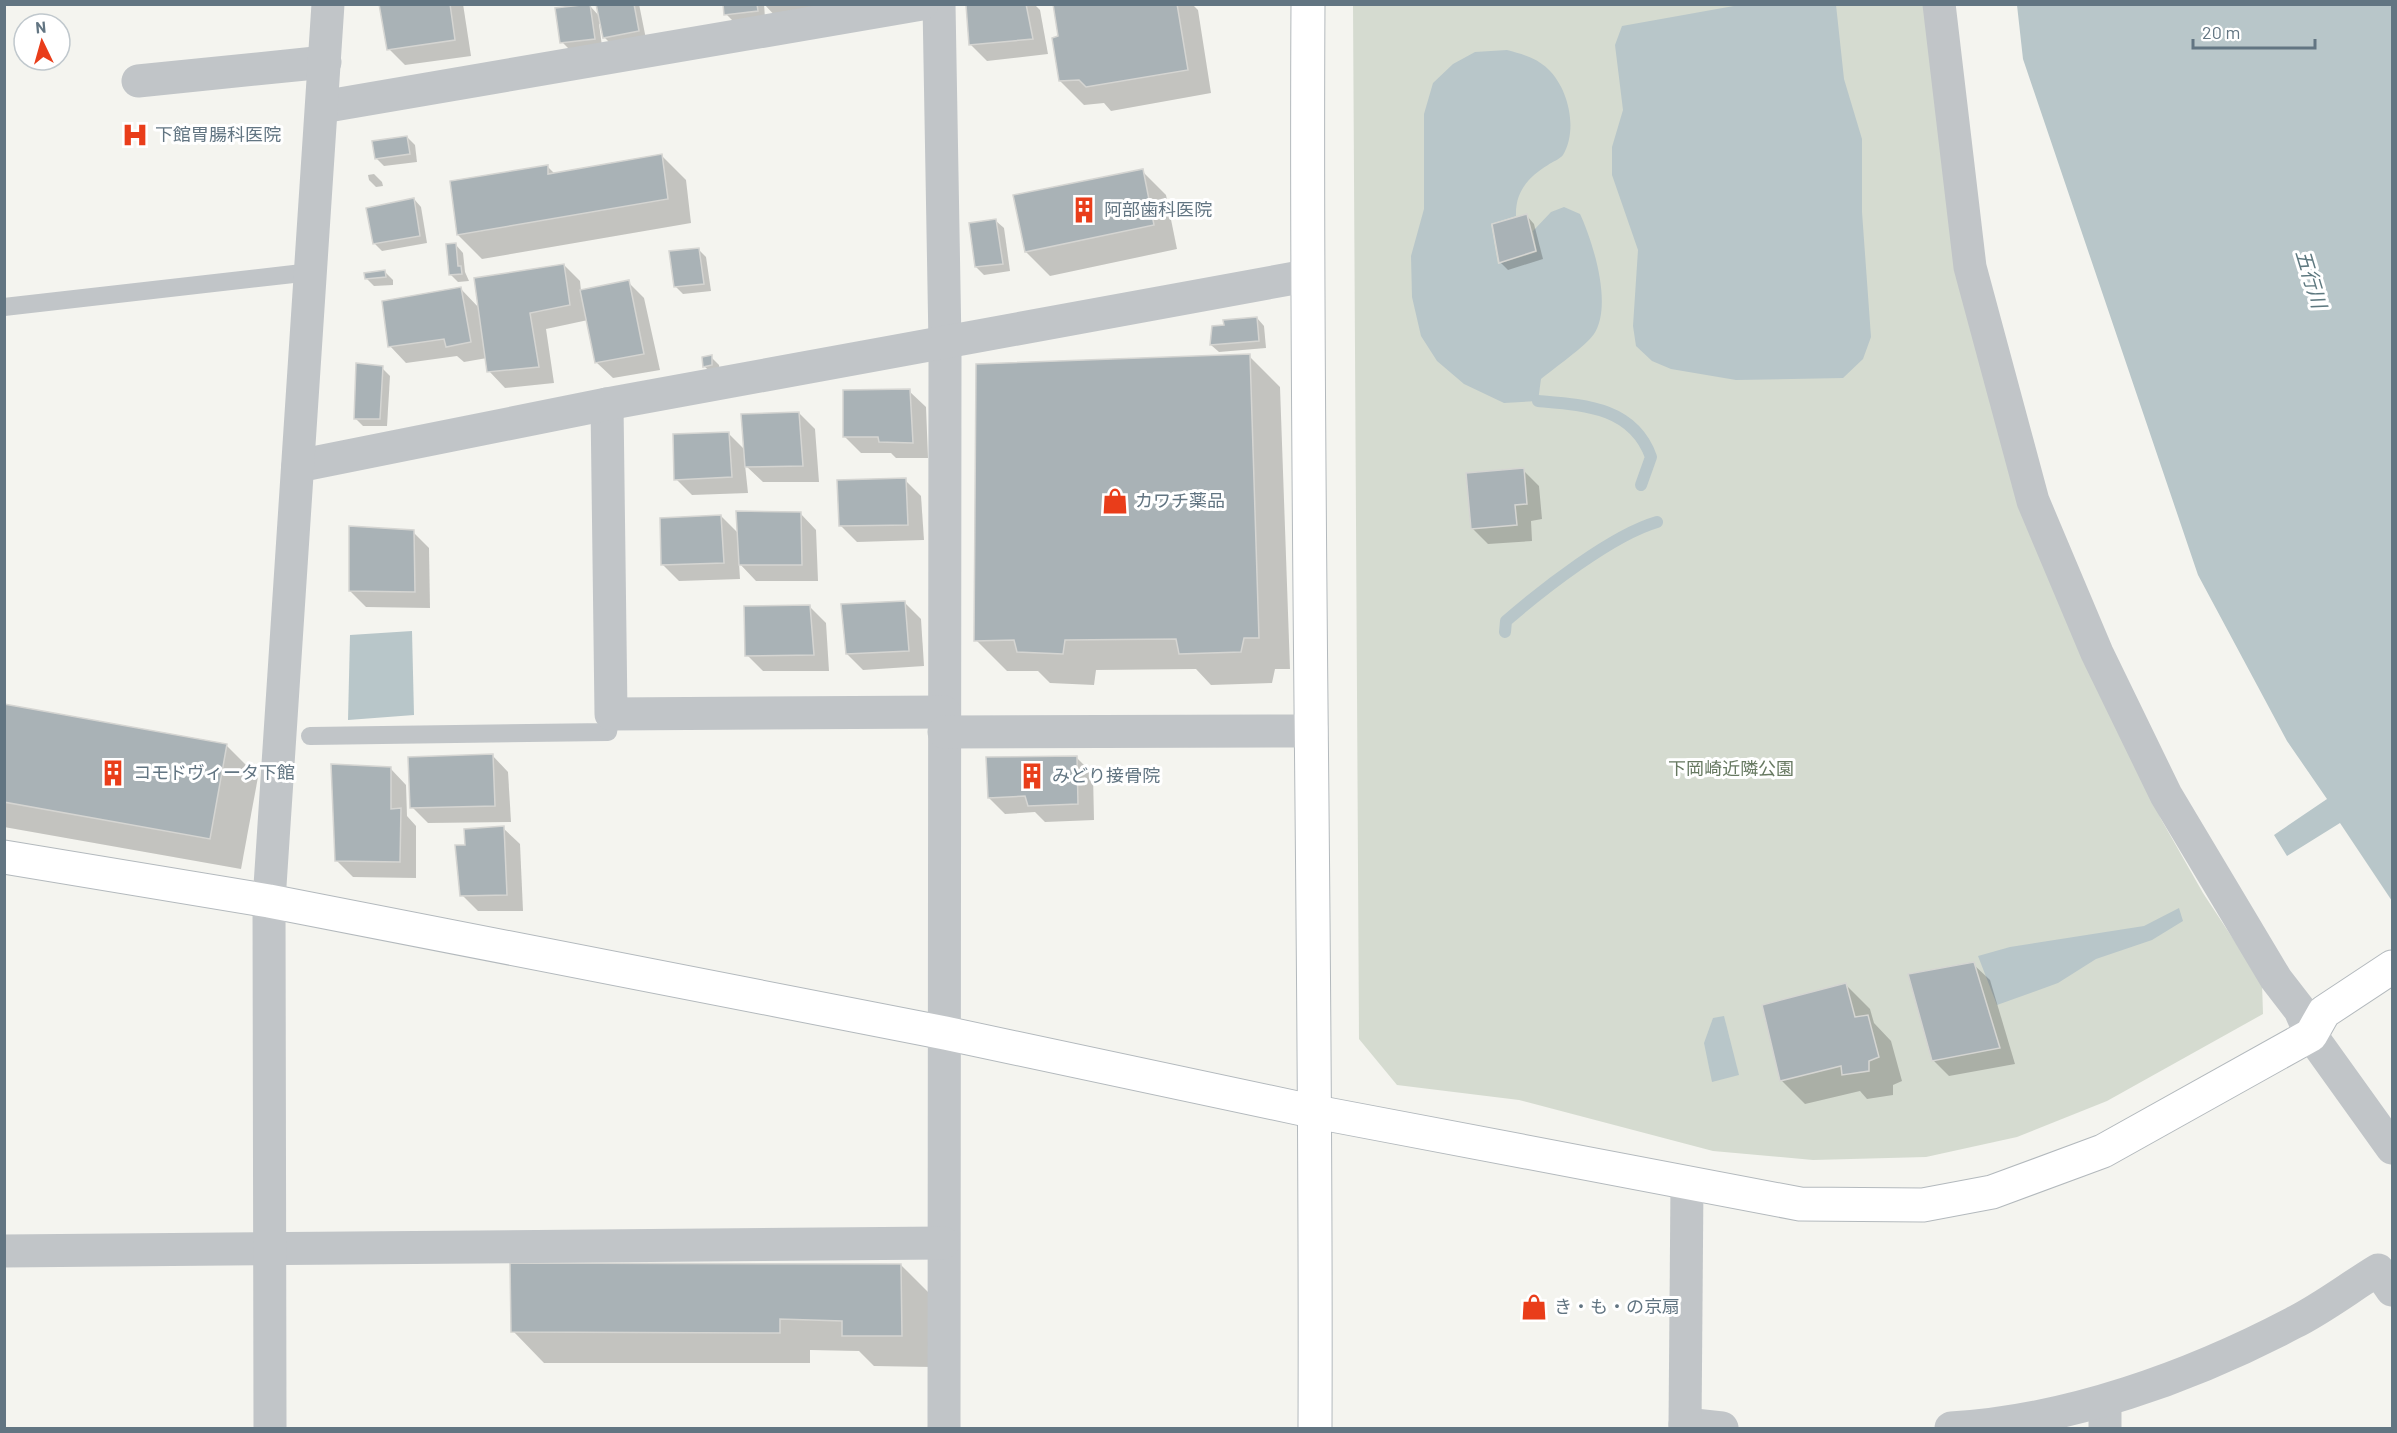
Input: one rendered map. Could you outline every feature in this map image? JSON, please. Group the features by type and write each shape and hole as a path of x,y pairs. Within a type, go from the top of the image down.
{"street":[{"path":"270,1428 269,901 328,4"},
{"path":"322,107 922,4"},
{"path":"939,4 945,344 944,1428"},
{"path":"1308,4 1306,276 1316,1112 1315,1428"},
{"path":"1939,4 1970,267 2033,501 2097,653 2166,795 2276,980 2300,1010 2318,1023 2392,1148"},
{"path":"138,81 325,62"},
{"path":"298,465 607,404 945,344 1306,276"},
{"path":"607,404 611,714 1312,731"},
{"path":"4,857 269,901 945,1033 1316,1112 1800,1204 1923,1204 1992,1192 2103,1151 2318,1023 2392,967"},
{"path":"1687,1183 1685,1426 1722,1428"},
{"path":"4,1251 269,1251 943,1243"},
{"path":"1951,1428 2105,1415 2160,1383 2294,1323 2379,1270 2392,1290"}],"lane":[{"path":"4,307 311,272"},
{"path":"310,736 608,732 611,714"}],"green space":[{"name":"下岡崎近隣公園","path":"1353,5 1927,5 2017,491 2161,819 2203,893 2262,983 2263,1014 2107,1101 2017,1137 1926,1157 1813,1160 1713,1151 1519,1100 1397,1085 1359,1039"}],"water":[{"path":"1745,4 1836,5 1844,79 1862,139 1862,212 1871,337 1863,359 1843,378 1736,380 1671,369 1652,361 1636,346 1633,326 1638,250 1612,175 1612,147 1623,110 1615,45 1622,26"},
{"name":"五行川","path":"2017,5 2392,5 2392,901 2340,823 2287,856 2274,835 2327,799 2287,741 2198,575 2023,59"},
{"path":"1507,50 1539,62 1555,77 1566,98 1570,134 1563,155 1534,175 1520,192 1516,216 1491,224 1498,264 1537,252 1533,231 1551,212 1564,207 1580,214 1585,226 1599,274 1602,307 1599,322 1590,339 1541,379 1538,401 1504,403 1464,384 1437,361 1421,336 1412,297 1411,256 1424,209 1424,114 1433,83 1453,64 1475,52"},
{"path":"412,631 414,715 348,720 350,635"},
{"path":"2179,908 2183,921 2152,940 2096,959 2058,983 1997,1005 1978,956 2010,947 2144,926"},
{"path":"1724,1016 1739,1075 1712,1082 1704,1043 1713,1018"}],"building":[{"path":"379,4 450,4 455,40 387,50"},
{"path":"590,4 595,39 560,43 555,8"},
{"path":"596,4 634,4 639,31 603,38"},
{"path":"723,4 757,4 758,11 724,15"},
{"path":"1026,4 1033,39 969,45 966,5"},
{"path":"1053,4 1177,4 1188,70 1086,87 1079,80 1059,81 1052,38 1058,36"},
{"path":"407,136 410,154 375,159 372,141"},
{"path":"662,154 668,199 457,235 450,181 548,165 548,174"},
{"name":"阿部歯科医院","path":"1143,169 1154,225 1025,252 1013,195"},
{"path":"414,198 420,236 373,244 366,208"},
{"path":"1527,214 1536,251 1499,263 1492,224"},
{"path":"996,219 1003,264 975,267 969,223"},
{"path":"456,243 458,266 461,266 462,274 449,275 446,244"},
{"path":"699,248 704,284 674,287 669,251"},
{"path":"564,264 570,305 530,313 539,367 487,372 474,278"},
{"path":"385,270 386,277 365,279 364,273"},
{"path":"629,280 644,354 595,363 580,290"},
{"path":"461,287 471,342 446,347 444,339 388,347 382,301"},
{"path":"1257,317 1259,341 1210,345 1212,326 1224,325 1223,320"},
{"name":"カワチ薬品","path":"1250,354 1259,638 1244,638 1241,652 1179,654 1176,639 1065,640 1063,654 1017,652 1014,640 974,641 976,364"},
{"path":"712,355 712,365 703,367 702,357"},
{"path":"356,363 383,366 380,419 354,419"},
{"path":"910,389 913,443 879,442 878,437 843,437 843,390"},
{"path":"799,412 803,466 745,467 741,414"},
{"path":"729,432 732,477 674,480 673,434"},
{"path":"1524,468 1527,504 1515,505 1517,525 1471,529 1466,473"},
{"path":"906,478 908,525 839,526 837,480"},
{"path":"736,511 801,512 802,565 739,565"},
{"path":"721,515 724,563 661,565 660,518"},
{"path":"349,526 414,530 415,592 349,591"},
{"path":"905,601 909,651 846,654 841,604"},
{"path":"810,605 814,655 745,656 744,606"},
{"name":"コモドヴィータ下館","path":"4,704 227,744 210,839 4,802"},
{"path":"493,754 495,806 410,808 408,757"},
{"name":"みどり接骨院","path":"1077,756 1078,804 1028,806 1025,796 988,798 986,757"},
{"path":"331,764 391,767 391,809 401,808 400,862 335,861"},
{"path":"504,826 507,895 460,896 455,845 465,845 464,829"},
{"path":"1974,962 2000,1048 1932,1061 1908,974"},
{"path":"1846,983 1855,1017 1868,1015 1879,1057 1869,1061 1869,1071 1842,1075 1841,1066 1780,1081 1762,1005"},
{"path":"510,1263 901,1264 902,1336 842,1336 842,1321 780,1319 780,1333 511,1332"}],"waterway":[{"path":"1538,401 1589,407 1619,418 1632,428 1643,440 1651,457 1641,485"},
{"path":"1505,632 1506,621 1578,564 1620,538 1657,522"}],"place":[{"name":"下館胃腸科医院","path":"135,135"},
{"name":"阿部歯科医院","path":"1084,210"},
{"name":"カワチ薬品","path":"1115,501"},
{"name":"コモドヴィータ下館","path":"113,773"},
{"name":"みどり接骨院","path":"1032,776"},
{"name":"き・も・の京扇","path":"1534,1307"}]}
